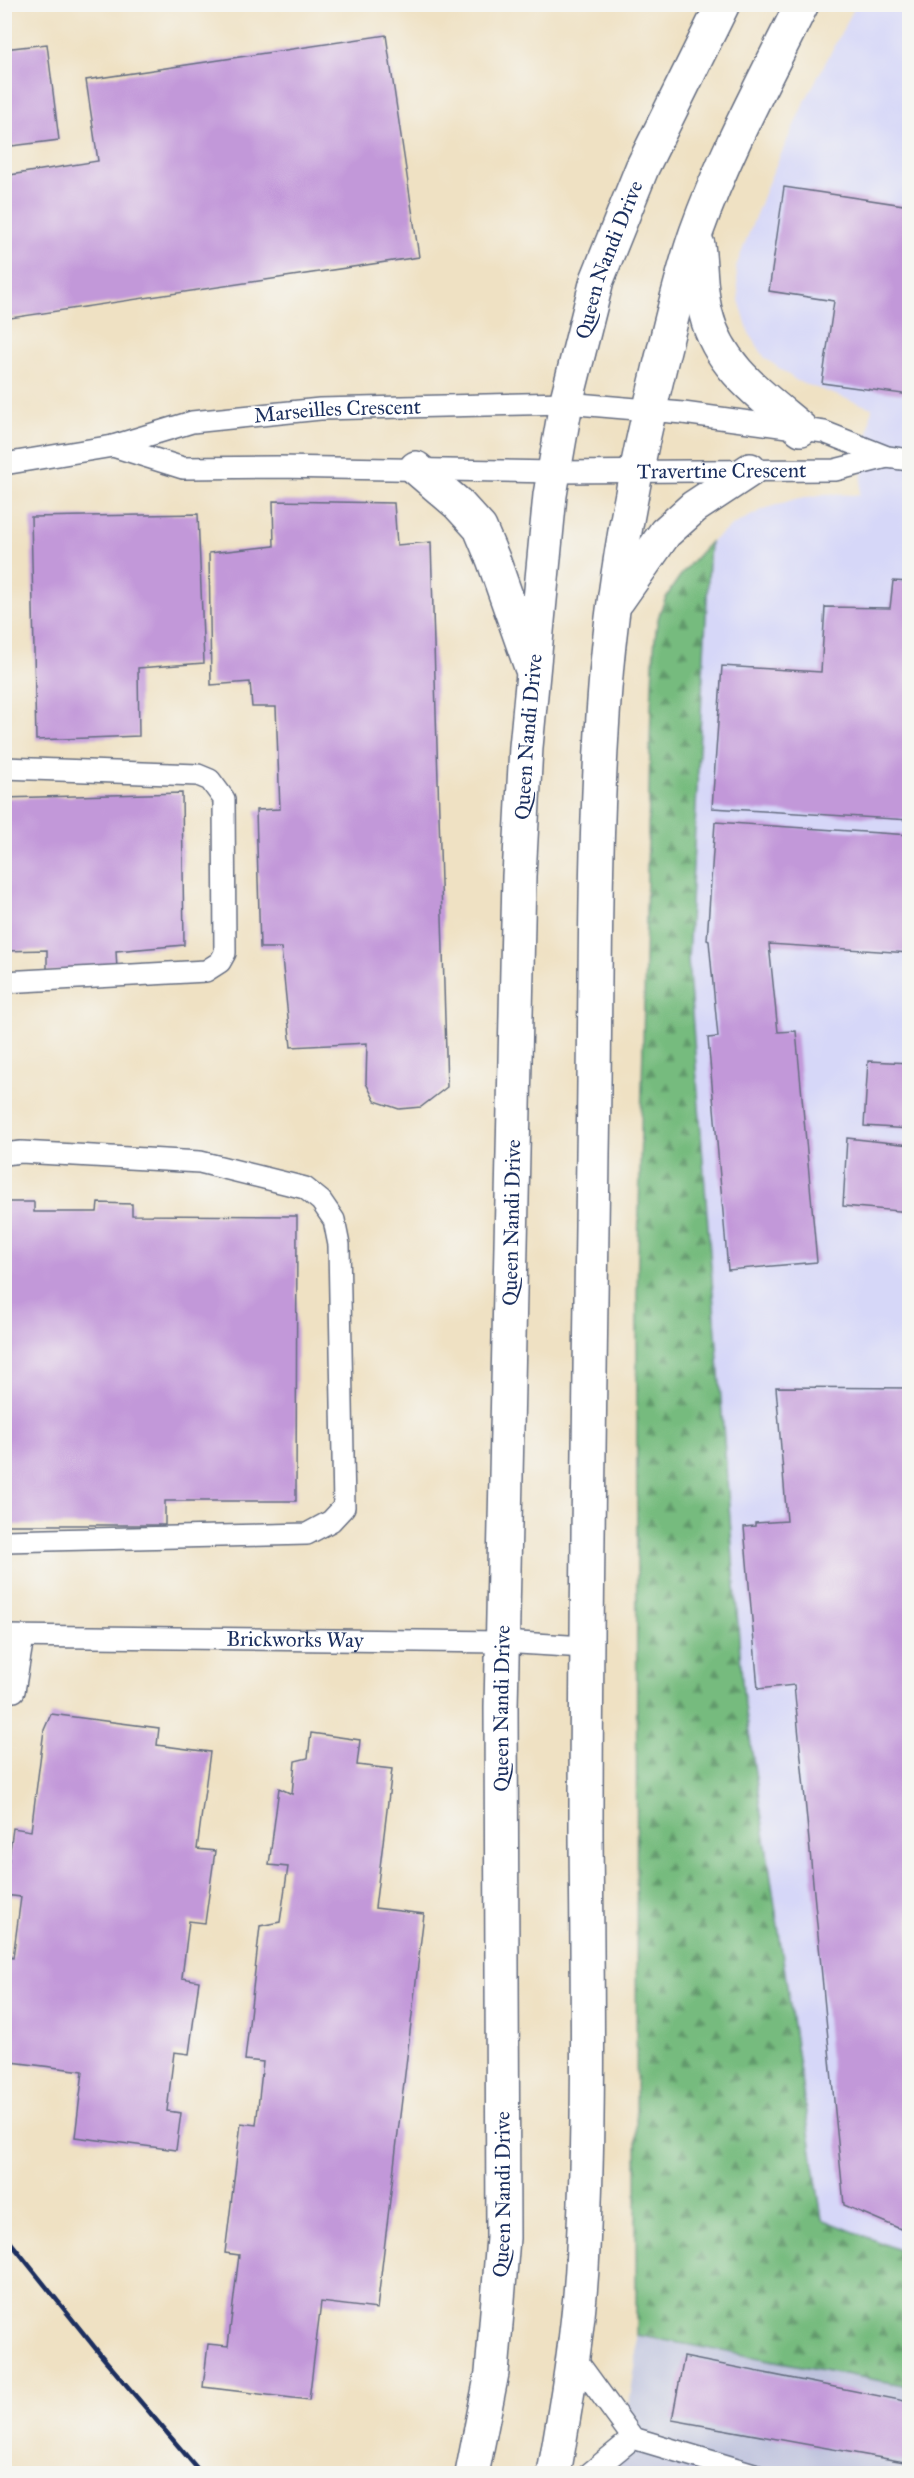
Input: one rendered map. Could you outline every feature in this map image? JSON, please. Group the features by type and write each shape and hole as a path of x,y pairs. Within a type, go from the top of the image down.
{"main road":[{"name":"Queen Nandi Drive","path":"472,2474 492,2373 502,2238 500,1878 502,1642 519,876 526,747 550,495 566,403 597,280 642,168 723,4"},
{"path":"554,2474 574,2357 583,2253 587,2117 585,1647 598,848 604,690 613,607 626,537 629,501 680,288 697,231 730,149 802,4"},
{"path":"697,231 706,313 716,344 735,373 801,429"},
{"path":"416,468 459,504 480,528 534,677"},
{"path":"613,607 665,533 694,507 750,470"}],"lane":[{"name":"Travertine Crescent","path":"566,403 649,410 824,432 887,458 909,460"},
{"name":"Marseilles Crescent","path":"4,464 113,446 192,422 320,409 566,403"},
{"name":"Marseilles Crescent","path":"113,446 183,468 416,468 555,472"},
{"name":"Travertine Crescent","path":"555,472 637,469 835,470 887,458"},
{"path":"4,768 198,775 210,780 224,800 225,941 225,953 220,962 206,971 4,982"},
{"path":"4,1154 21,1152 200,1162 305,1188 321,1201 334,1220 339,1245 344,1507 331,1521 307,1534 4,1541"},
{"name":"Brickworks Way","path":"14,1636 502,1642 585,1647"},
{"path":"14,1636 14,1692"},
{"path":"574,2357 633,2438 754,2474"},
{"path":"589,2474 633,2438"}],"shaded area":[{"path":"856,5 909,5 909,2254 822,2219 743,1692 688,960 710,542 735,524 764,509 795,499 826,494 859,495 872,408 797,381 765,358 749,333 739,300 736,267 768,183 805,101"},
{"path":"636,2335 909,2386 909,2473 618,2474 636,2362"}],"green space":[{"path":"710,542 688,960 743,1692 822,2219 909,2254 909,2386 636,2335 637,1295 651,707 655,640 661,608 679,578"}],"building":[{"path":"386,35 419,257 4,319 4,176 98,161 86,80"},
{"path":"47,44 59,140 4,147 4,49"},
{"path":"784,187 910,206 910,395 822,383 834,301 769,291"},
{"path":"273,501 394,503 397,545 431,542 447,1087 421,1107 399,1109 375,1101 366,1083 367,1043 291,1047 281,948 260,948 256,810 280,809 276,707 252,707 250,682 211,685 209,553 274,546"},
{"path":"198,514 204,663 138,668 139,736 36,740 31,517"},
{"path":"893,581 910,582 910,820 712,808 722,666 821,672 825,607 890,608"},
{"path":"182,793 184,945 116,951 117,969 47,972 47,950 4,951 4,798"},
{"path":"715,822 910,835 910,953 769,944 778,1032 796,1031 817,1262 728,1270 708,1038 718,1037 709,941 707,940"},
{"path":"868,1061 910,1063 910,1129 864,1126"},
{"path":"847,1138 910,1145 910,1212 843,1206"},
{"path":"4,1202 34,1202 34,1212 97,1212 98,1203 132,1204 132,1215 297,1216 296,1501 165,1501 165,1525 4,1525"},
{"path":"776,1387 910,1388 910,2233 844,2205 794,1685 758,1689 744,1527 755,1526 755,1523 787,1521"},
{"path":"51,1714 159,1728 157,1745 210,1752 197,1849 215,1851 205,1923 189,1921 182,1978 199,1981 189,2054 174,2052 167,2111 181,2113 176,2150 75,2137 83,2071 4,2061 4,1957 13,1958 21,1897 4,1895 13,1828 31,1831 44,1730"},
{"path":"311,1733 360,1740 357,1765 392,1769 375,1908 424,1914 377,2309 321,2302 309,2400 203,2387 208,2344 228,2346 239,2255 225,2253 241,2123 256,2125 263,2062 245,2060 260,1926 280,1922 288,1867 269,1865 279,1788 292,1794 295,1761 308,1758"},
{"path":"684,2357 910,2402 910,2463 672,2420"}],"railway":[{"path":"4,2234 100,2354 202,2474"}]}
